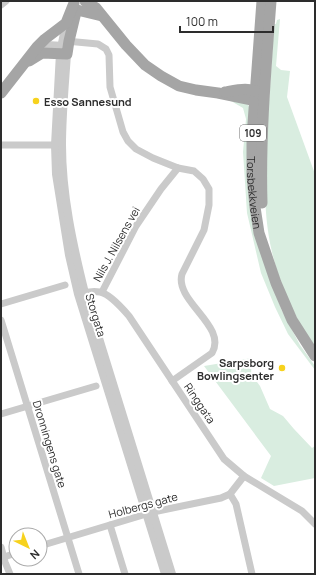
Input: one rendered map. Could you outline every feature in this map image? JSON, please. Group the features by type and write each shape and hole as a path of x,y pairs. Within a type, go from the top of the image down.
{"main road":[{"name":"Torsbekkveien","path":"258,96 262,1"},
{"name":"Torsbekkveien","path":"272,1 258,96 252,158 254,194 259,233 276,283 292,320 315,356"},
{"path":"78,4 96,8 145,65 179,86 218,93 258,96"},
{"path":"1,93 45,39 66,23 78,4"},
{"path":"24,65 32,58 42,53 64,47 78,4"}],"street":[{"path":"1,5 6,1"},
{"name":"Storgata","path":"66,23 56,174 62,219 69,255 150,513 172,574"},
{"path":"37,48 46,45 64,47 98,44 106,49 109,55 110,87 123,132 128,141 136,148 153,158 178,168 194,171 203,178 209,189 209,205 204,230 180,280 181,286 186,295 209,326 215,341 215,347 212,353 172,381"},
{"path":"1,145 59,145"},
{"name":"Nils J. Nilsens vei","path":"102,292 136,226 161,189 178,168"},
{"path":"1,304 65,285"},
{"path":"81,293 102,292"},
{"name":"Ringgata","path":"102,292 120,305 129,316 224,459 244,476 302,511 315,524"},
{"name":"Dronningens gate","path":"1,320 4,337 79,574"},
{"path":"1,414 96,386"},
{"path":"244,476 230,494 236,504 252,574"},
{"name":"Holbergs gate","path":"48,544 150,513 222,498 230,494"},
{"name":"Storgata","path":"150,513 165,574"},
{"path":"110,525 125,574"},
{"path":"1,547 3,557 10,574"}],"green space":[{"path":"280,19 276,66 281,70 290,71 287,97 315,174 315,349 301,326 279,278 272,252 265,205 267,125 274,24 276,24 277,20"},
{"path":"231,101 247,103 250,109 267,272 282,311 300,345 315,366 315,370 288,334 261,273 247,213 243,152 246,119 243,108"},
{"path":"252,358 251,374 260,386 270,409 283,416 312,448 315,446 315,478 274,486 261,478 271,456 204,366"}],"place":[{"name":"Esso Sannesund","path":"36,101"},
{"name":"Sarpsborg Bowlingsenter","path":"282,368"}]}
